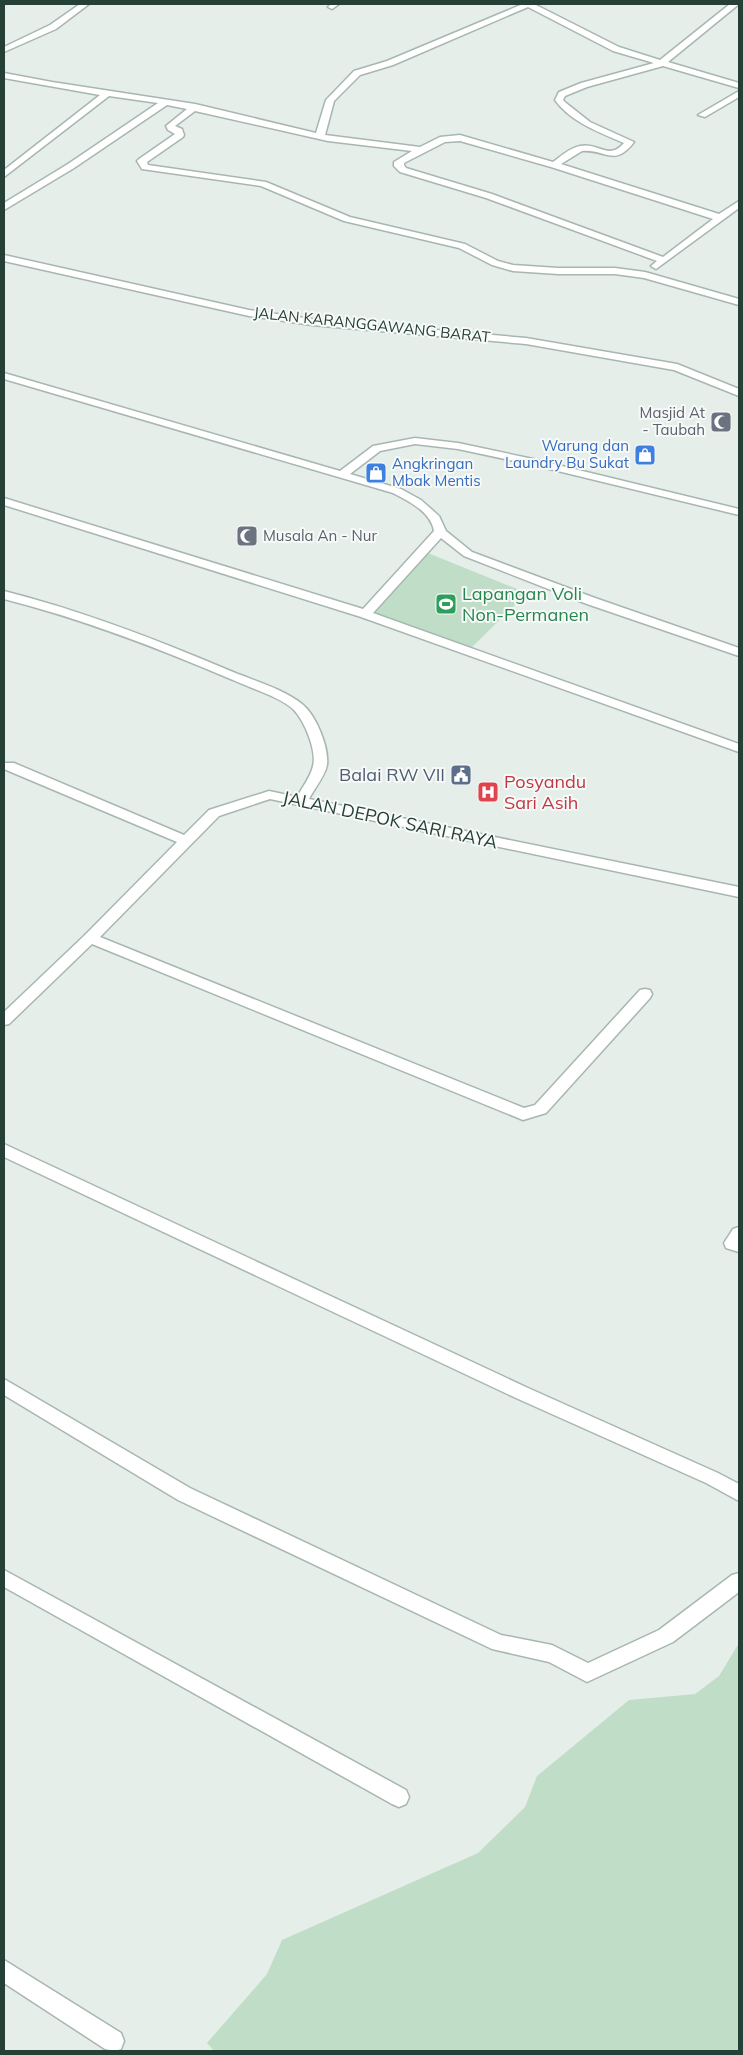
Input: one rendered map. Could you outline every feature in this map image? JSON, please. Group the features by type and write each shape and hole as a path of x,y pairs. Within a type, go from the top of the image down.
{"street":[{"path":"4,50 53,27 85,4"},
{"path":"320,136 330,100 357,73 390,63 528,4 616,50 739,86"},
{"path":"554,164 578,149 587,148 603,154 612,154 618,153 630,142 587,124 563,105 559,100 560,96 584,85 660,64 735,4"},
{"path":"4,75 166,102 320,136 422,150"},
{"path":"4,174 107,93"},
{"path":"702,115 739,94"},
{"path":"4,207 71,166 166,102"},
{"path":"195,108 170,126 179,131 180,135 142,161 145,167 263,184 348,219 462,246 495,263 513,268 558,271 615,271 645,275 739,302"},
{"path":"663,260 489,196 403,170 399,166 399,162 443,139 454,137 554,164 721,218"},
{"path":"645,275 739,204"},
{"name":"JALAN KARANGGAWANG BARAT","path":"4,258 249,313 312,322 526,341 609,355 677,368 699,375 739,393"},
{"path":"4,376 405,494 432,515 440,527 440,532 468,554 591,601 739,652"},
{"path":"341,475 377,448 415,441 458,446 533,462 739,512"},
{"path":"4,501 106,531 365,614 739,748"},
{"path":"365,614 440,532"},
{"path":"4,595 46,606 156,643 277,695 298,707 310,724 318,742 320,766 301,802"},
{"path":"9,766 186,841"},
{"name":"JALAN DEPOK SARI RAYA","path":"4,1020 90,938 214,813 269,795 739,892"},
{"path":"90,938 523,1114 540,1109 645,994"},
{"path":"4,1150 513,1389 712,1478 739,1493"},
{"path":"739,1233 732,1243 739,1246"},
{"path":"4,1386 184,1494 499,1643 552,1654 587,1673 666,1636 739,1581"},
{"path":"4,1578 399,1798"},
{"path":"4,1972 113,2041"}],"green space":[{"name":"Lapangan Voli Non-Permanen","path":"423,551 527,593 468,651 365,614"},
{"path":"739,1643 739,2051 214,2051 207,2043 267,1974 282,1940 478,1853 525,1807 537,1776 629,1700 695,1694 719,1676"}],"place":[{"name":"Masjid At - Taubah","path":"721,422"},
{"name":"Warung dan Laundry Bu Sukat","path":"645,455"},
{"name":"Angkringan Mbak Mentis","path":"376,473"},
{"name":"Musala An - Nur","path":"247,536"},
{"name":"Lapangan Voli Non-Permanen","path":"446,604"},
{"name":"Balai RW VII","path":"461,775"},
{"name":"Posyandu Sari Asih","path":"488,792"}]}
